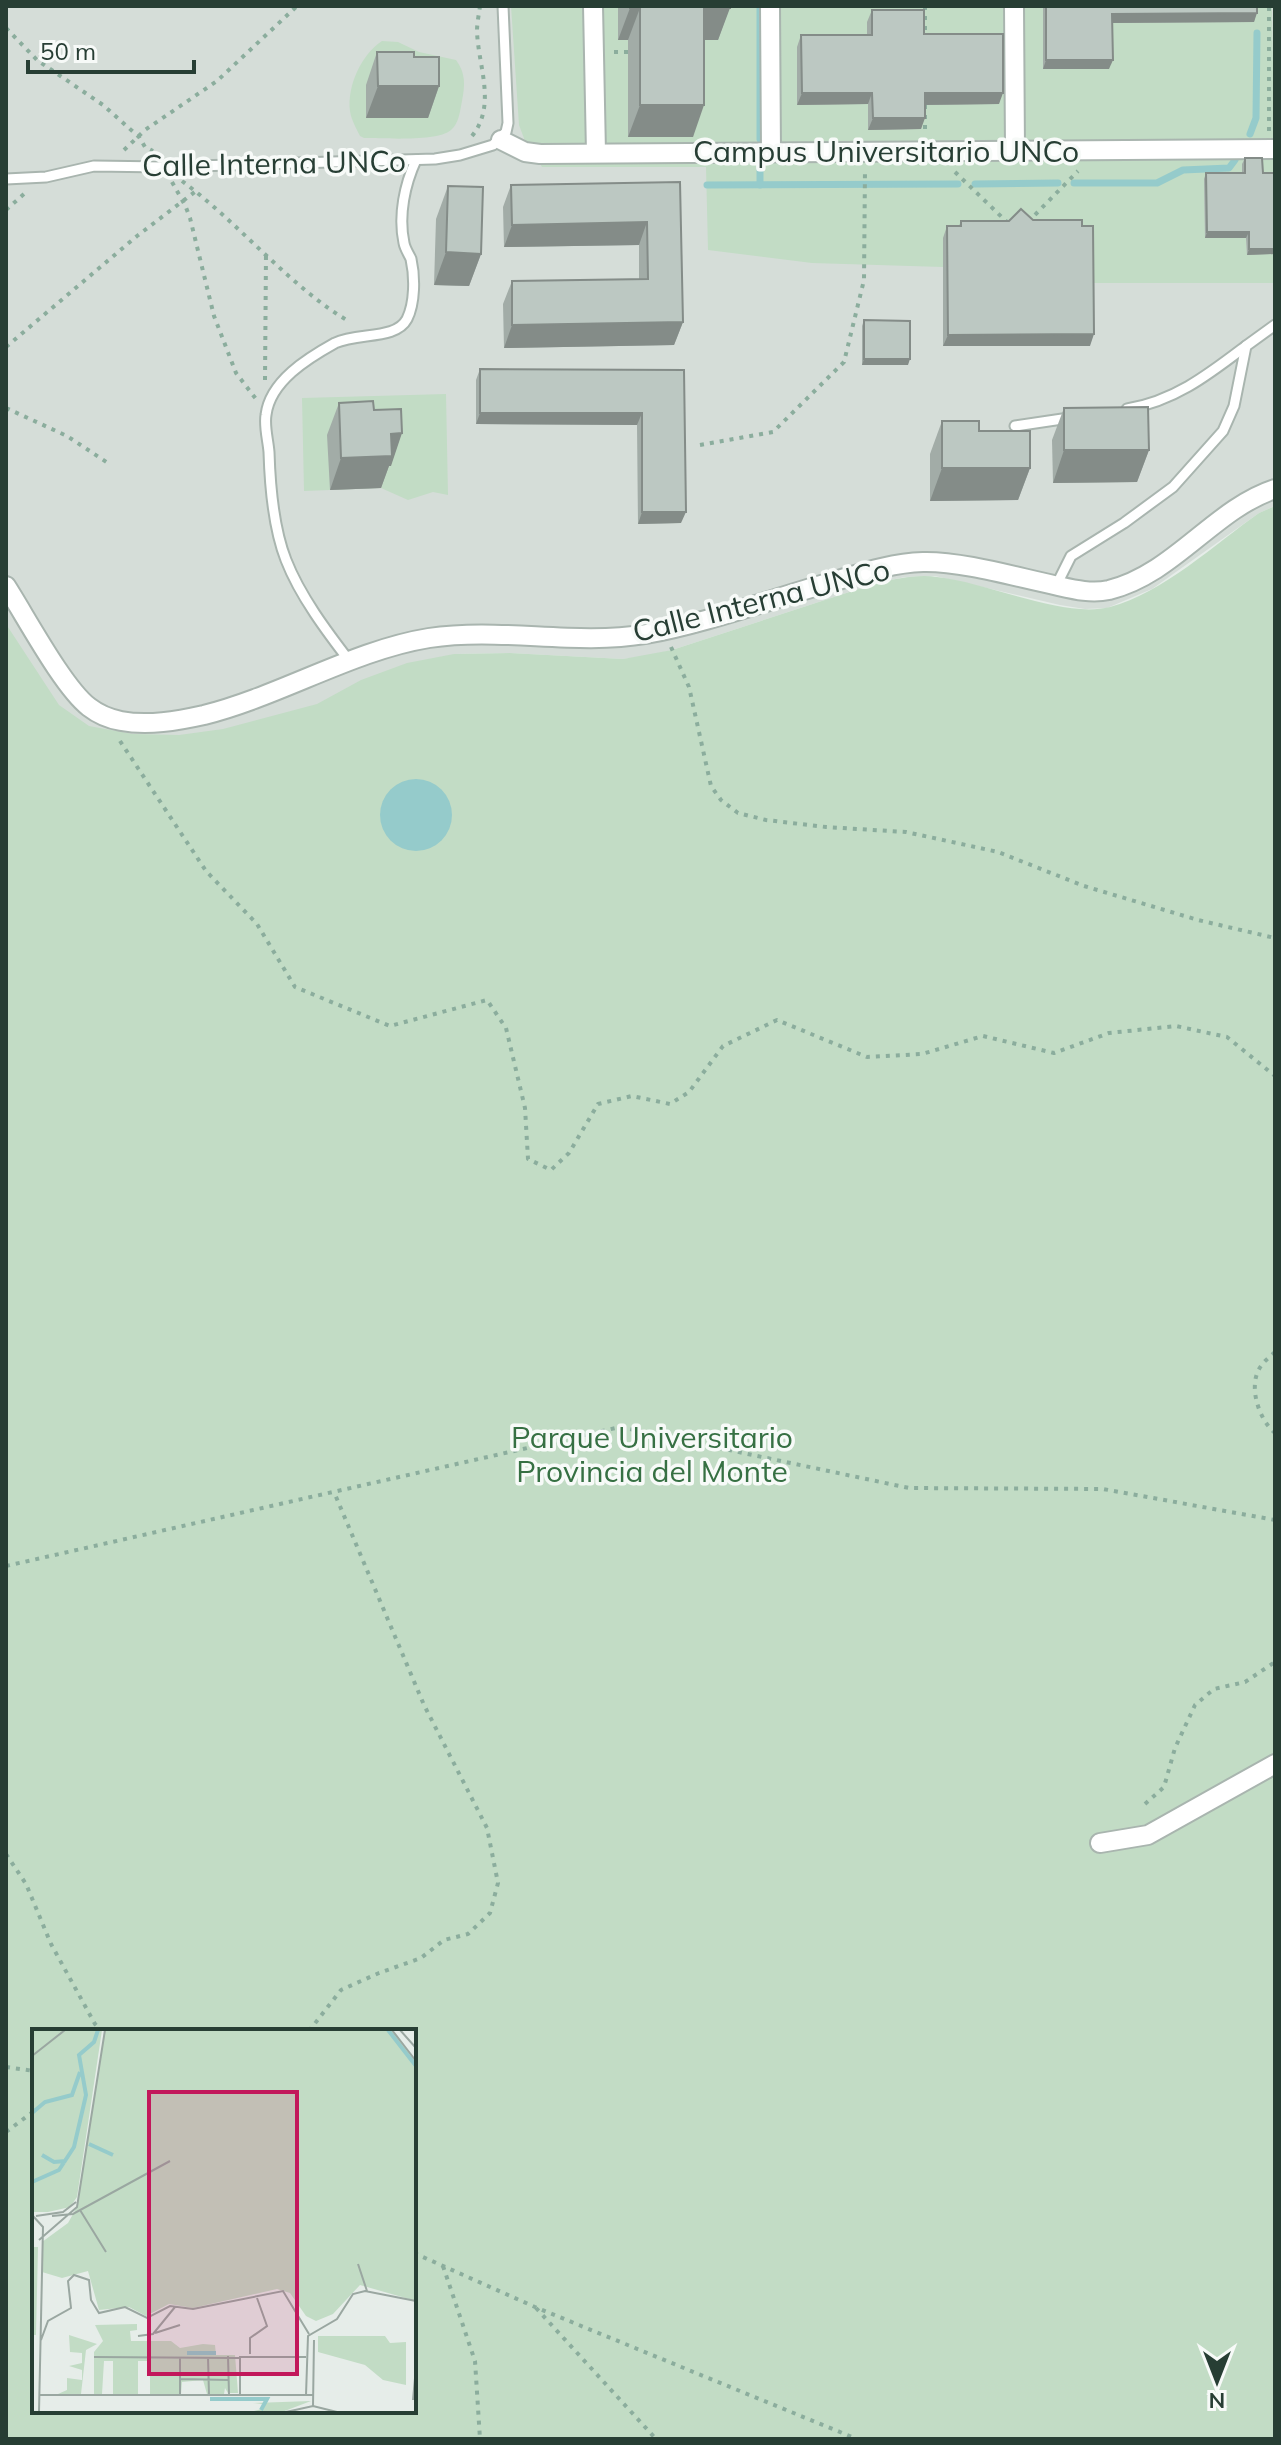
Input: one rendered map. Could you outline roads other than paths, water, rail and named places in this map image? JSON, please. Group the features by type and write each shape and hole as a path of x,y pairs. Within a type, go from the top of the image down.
{"street":[{"path":"593,6 596,153"},
{"path":"770,6 771,152"},
{"path":"1014,6 1015,150"},
{"name":"Campus Universitario UNCo","path":"501,140 532,153 1272,149"},
{"name":"Calle Interna UNCo","path":"6,586 77,695 89,707 121,721 179,721 247,703 404,644 431,638 620,637 664,630 860,573 906,563 946,563 1088,592 1105,591 1121,586 1174,557 1250,500 1275,489"},
{"path":"1100,1843 1148,1835 1275,1764"}],"lane":[{"path":"501,140 506,132 509,110 503,6"},
{"name":"Calle Interna UNCo","path":"6,179 46,177 107,165 163,167 416,160 482,150 501,140"},
{"path":"351,663 286,560 269,473 266,415 279,385 290,373 337,342 369,334 389,334 403,327 413,300 411,259 404,243 403,208 408,178 416,160"},
{"path":"1120,410 1150,405 1183,391 1275,325"},
{"path":"1056,586 1071,556 1173,487 1223,431 1234,406 1246,346"},
{"path":"1015,426 1075,417"}],"water":[{"path":"416,779 436,785 446,795 452,815 446,835 436,845 416,851 396,845 386,835 380,815 386,795 396,785"}],"waterway":[{"path":"760,6 760,139"},
{"path":"1250,134 1256,118 1257,33"},
{"path":"1074,183 1157,183 1183,170 1229,168 1235,160"},
{"path":"760,166 760,185"},
{"path":"975,184 1058,183"},
{"path":"707,185 958,184"}],"park label":[{"name":"Parque Universitario Provincia del Monte","path":"652,1454"}]}
